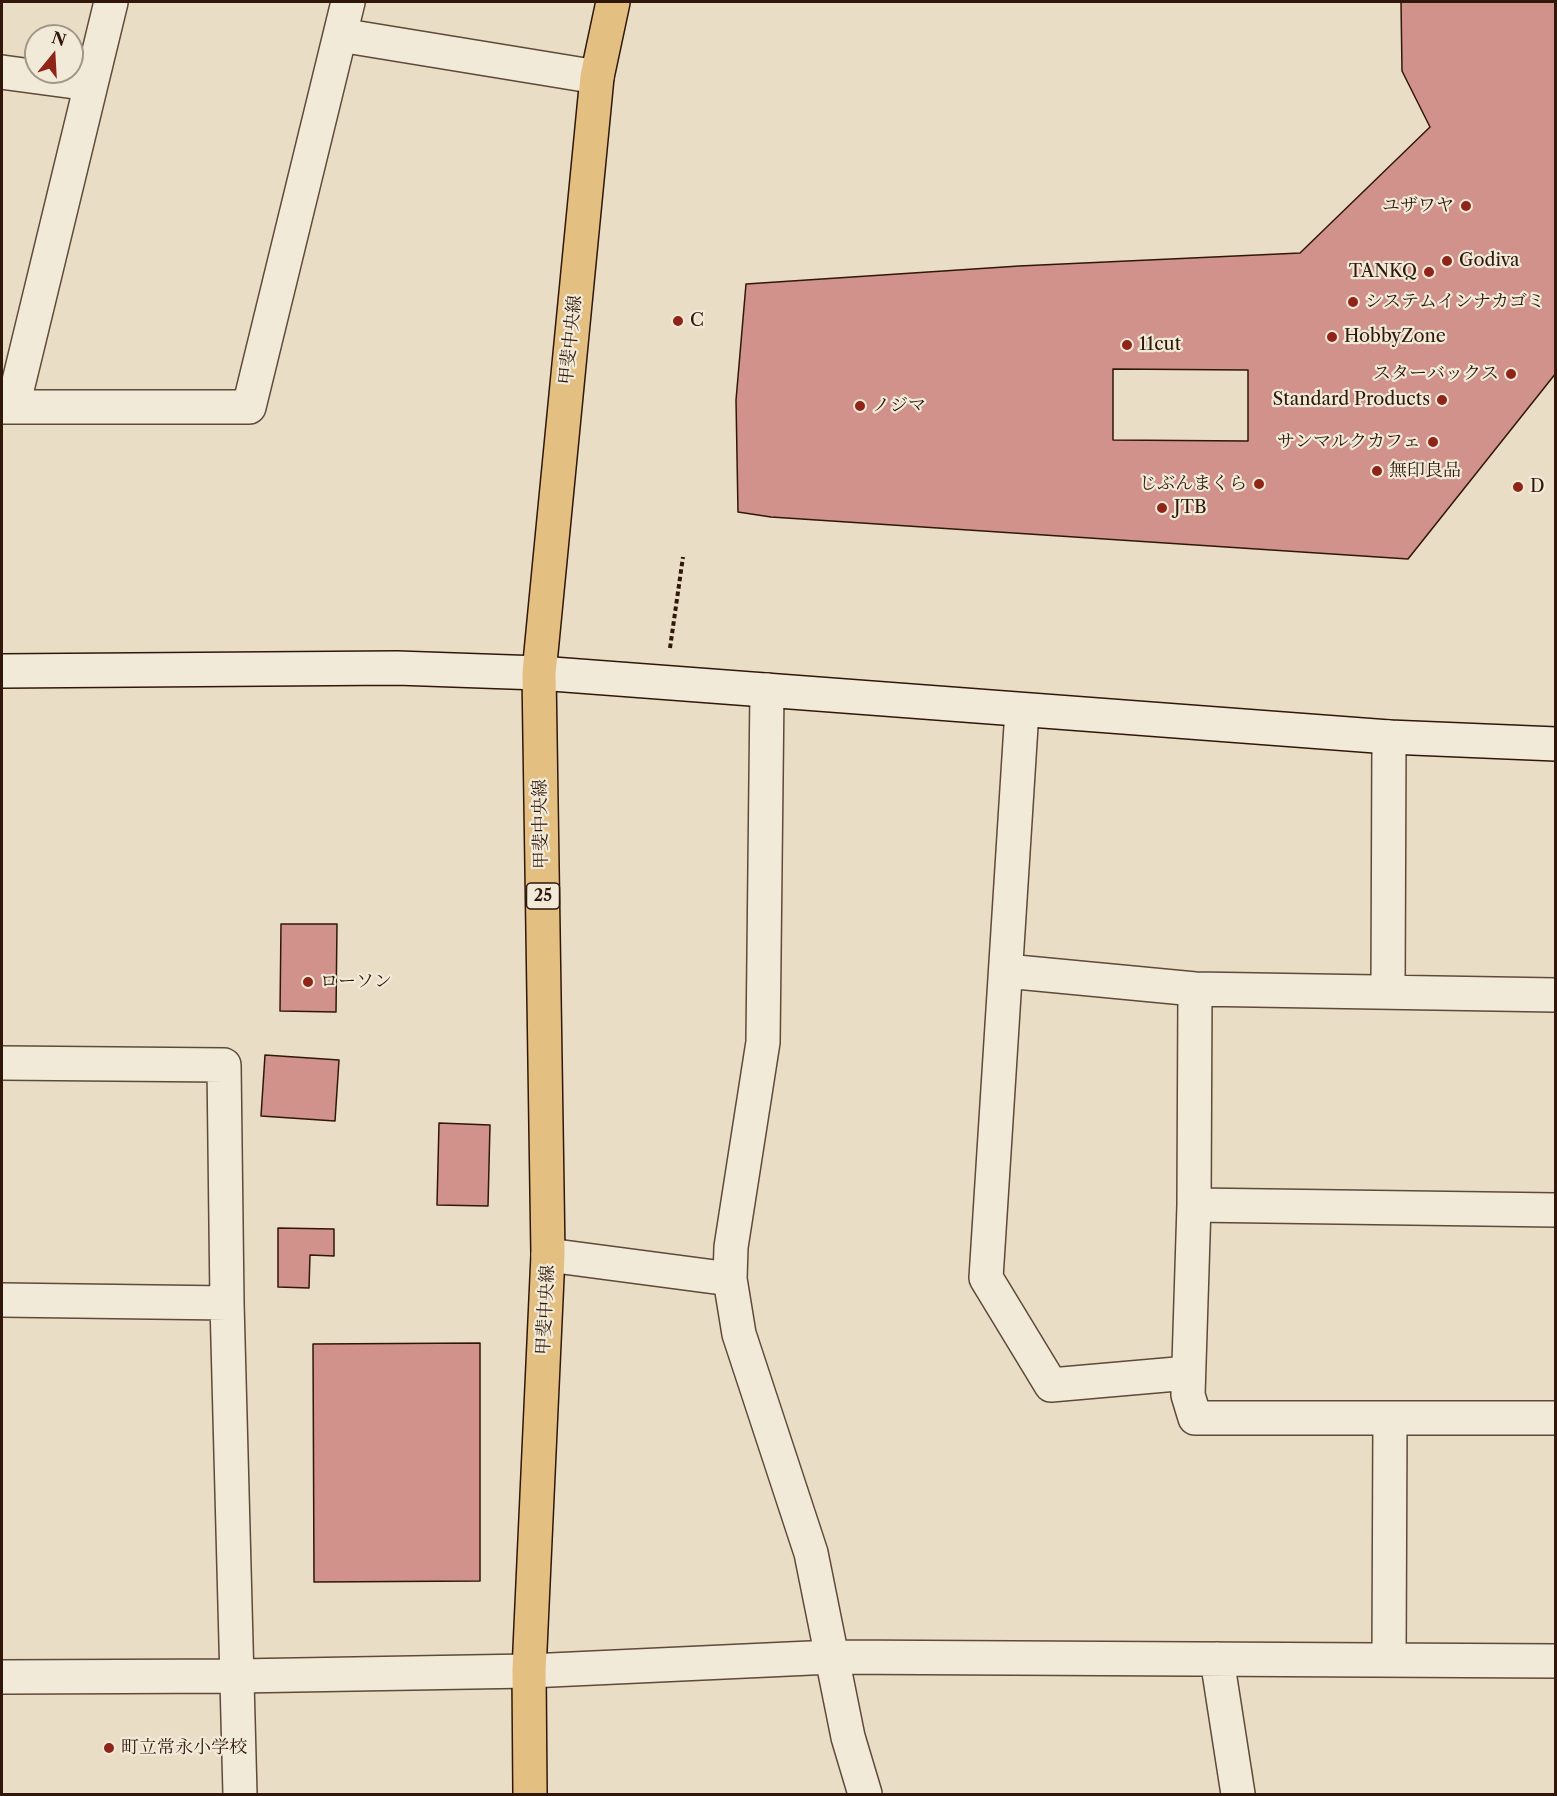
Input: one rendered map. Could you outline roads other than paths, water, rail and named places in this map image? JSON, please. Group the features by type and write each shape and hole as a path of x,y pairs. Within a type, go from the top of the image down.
{"main road":[{"name":"甲斐中央線","path":"530,1794 529,1671 548,1256 539,673 597,76 613,2"}],"street":[{"path":"111,2 7,407 249,407 348,2"},
{"path":"340,35 597,76"},
{"path":"2,72 90,84"},
{"path":"2,671 397,668 539,673 1389,737 1556,744"},
{"path":"767,690 763,1041 731,1247 730,1280 739,1334 811,1553 848,1737 865,1794"},
{"path":"1022,710 986,1278 1051,1384 1188,1373"},
{"path":"1388,992 1389,737"},
{"path":"1006,971 1195,989 1556,995"},
{"path":"1195,989 1194,1205 1188,1373 1188,1395 1195,1418 1556,1418"},
{"path":"2,1063 224,1065 240,1794"},
{"path":"1194,1205 1556,1210"},
{"path":"548,1256 730,1280"},
{"path":"2,1300 228,1303"},
{"path":"1389,1660 1390,1418"},
{"path":"2,1677 529,1671 832,1657 1556,1661"},
{"path":"1217,1659 1238,1794"}],"place":[{"name":"ユザワヤ","path":"1466,206"},
{"name":"Godiva","path":"1447,261"},
{"name":"TANKQ","path":"1429,272"},
{"name":"システムインナカゴミ","path":"1353,302"},
{"name":"C","path":"678,321"},
{"name":"HobbyZone","path":"1332,337"},
{"name":"11cut","path":"1127,345"},
{"name":"スターバックス","path":"1511,374"},
{"name":"Standard Products","path":"1442,400"},
{"name":"ノジマ","path":"860,406"},
{"name":"サンマルクカフェ","path":"1433,442"},
{"name":"無印良品","path":"1377,471"},
{"name":"じぶんまくら","path":"1259,484"},
{"name":"D","path":"1518,487"},
{"name":"JTB","path":"1162,508"},
{"name":"ローソン","path":"308,982"},
{"name":"町立常永小学校","path":"109,1748"}]}
